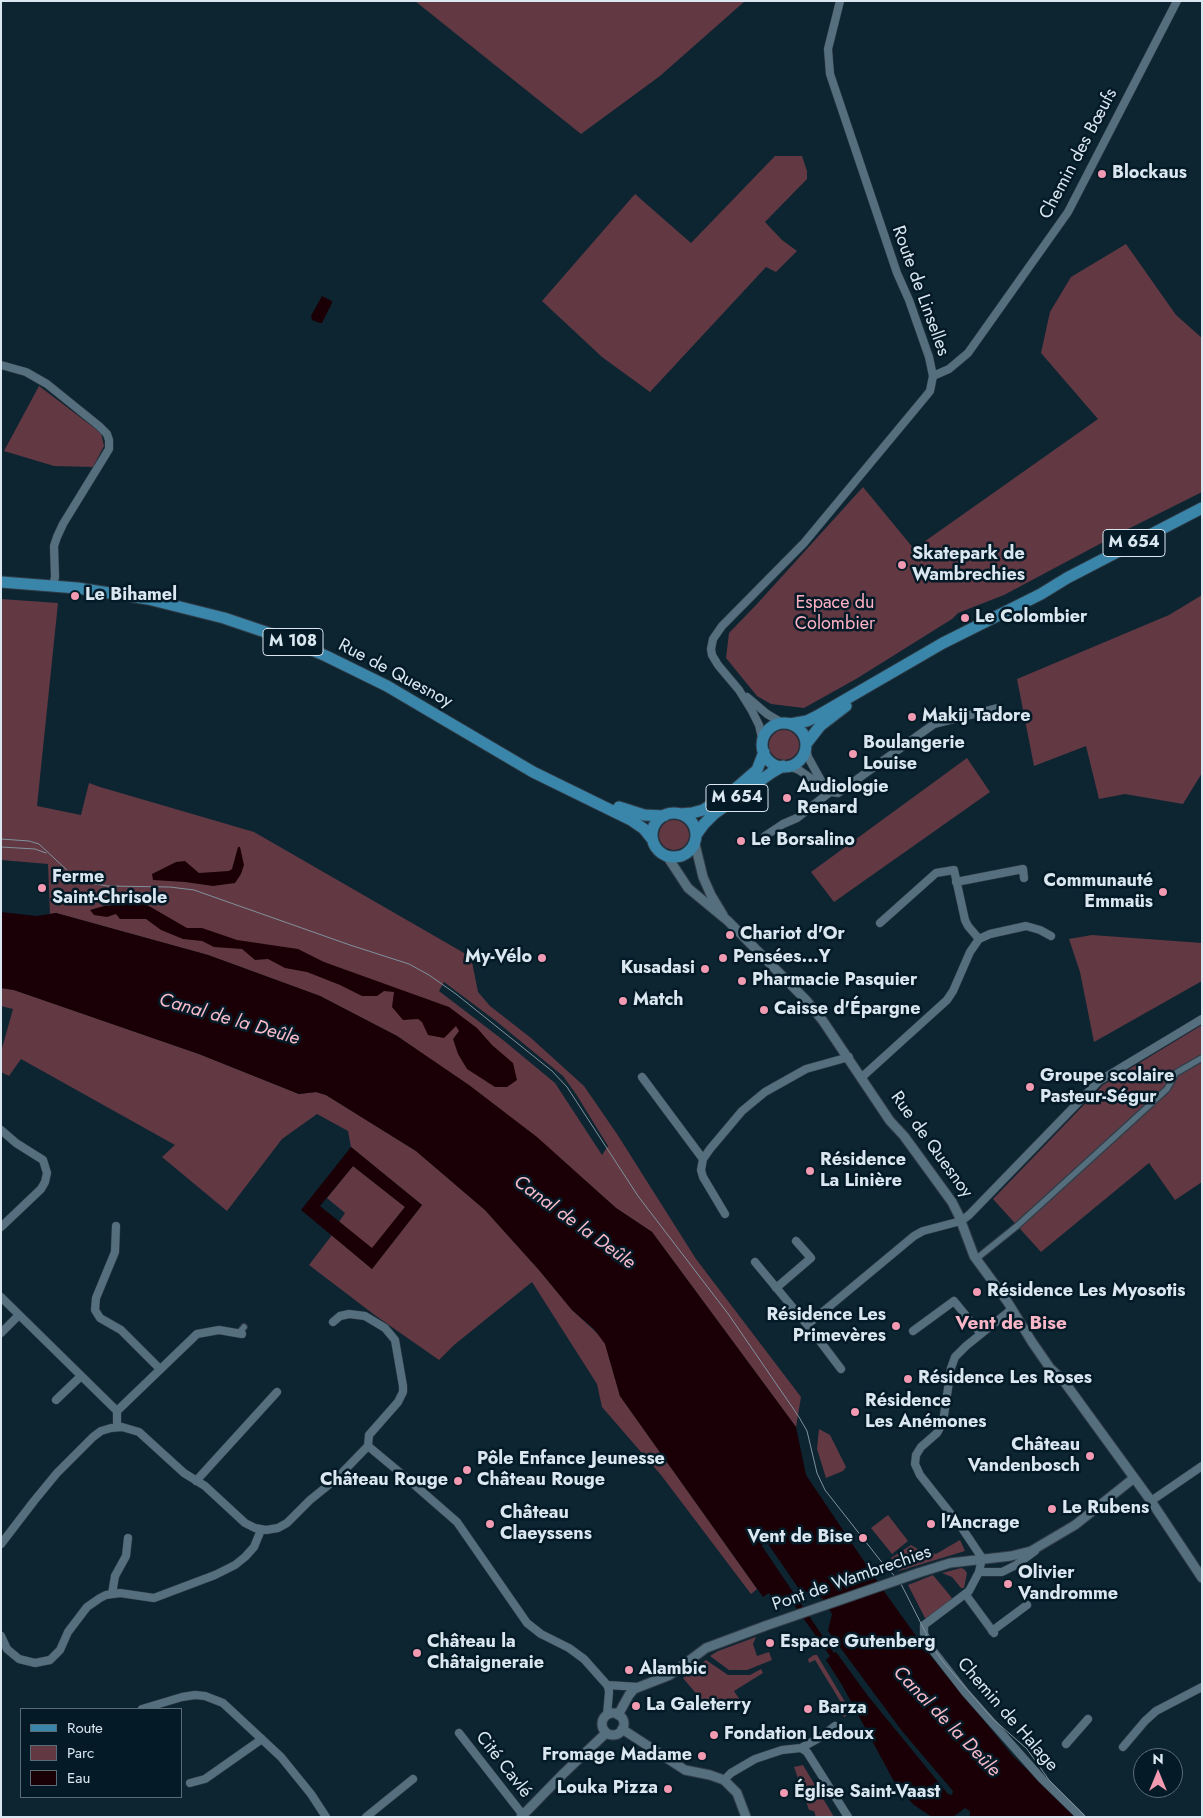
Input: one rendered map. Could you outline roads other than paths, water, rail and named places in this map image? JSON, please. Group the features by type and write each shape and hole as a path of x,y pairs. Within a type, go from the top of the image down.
{"main road":[{"name":"M 654","path":"787,724 810,719 882,679 943,643 961,626 1033,589 1067,578 1202,508"},
{"name":"Rue de Quesnoy","path":"1,582 53,586 130,596 231,620 289,640 371,678 533,772 631,820 644,829 652,838"},
{"name":"M 654","path":"806,746 813,733 827,720 882,679"},
{"path":"787,724 801,732 806,746 801,759 786,766 772,763 764,747 765,735 771,728 787,724"},
{"name":"M 654","path":"679,814 703,810 734,790 757,770 764,747"},
{"name":"M 654","path":"696,840 704,824 714,814 771,773 786,766"},
{"name":"Rue de Quesnoy","path":"557,783 641,815 664,816"},
{"path":"671,813 679,814 692,822 696,840 690,851 682,856 667,856 657,849 652,838 654,826 664,816 671,813"}],"street":[{"name":"Route de Linselles","path":"787,724 766,714 739,690 718,665 712,655 711,644 716,633 804,543 926,396 930,391 933,376 910,300 897,273 830,74 828,49 840,1"},
{"name":"Chemin des Bœufs","path":"933,376 949,369 968,353 1068,212 1177,1"},
{"path":"1,365 20,369 37,378 99,426 107,434 109,440 109,449 57,537 54,551 55,577 53,586"},
{"name":"Route de Linselles","path":"739,690 756,718 764,747"},
{"path":"786,766 800,770 836,794 934,724 998,708"},
{"path":"806,746 809,758 828,790"},
{"path":"764,836 782,824 797,818 828,790"},
{"name":"Rue de Quesnoy","path":"696,840 703,877 711,895 728,921"},
{"name":"Rue de Quesnoy","path":"667,856 688,888 728,921 817,1013 849,1057 890,1121 904,1136 952,1202 962,1221 976,1259 1012,1309 1032,1342 1050,1368 1066,1384 1151,1501 1202,1578"},
{"path":"956,882 1022,869 1024,878"},
{"path":"880,923 936,874 954,870 965,920 979,939"},
{"path":"862,1077 946,1000 953,991 970,952 979,939 990,934 1026,926 1051,936"},
{"path":"807,1325 914,1236 923,1231 962,1221 1099,1081 1202,1019"},
{"path":"725,1214 702,1174 701,1166 703,1159 710,1149 738,1116 765,1092 799,1072 817,1065 849,1057"},
{"path":"976,1259 1017,1226 1167,1089 1176,1074 1202,1058"},
{"path":"642,1077 703,1159"},
{"path":"1,1130 16,1143 43,1160 47,1173 41,1189 1,1227"},
{"path":"116,1226 115,1252 96,1298 95,1310 100,1318 121,1330 160,1369"},
{"path":"776,1288 811,1258 796,1241"},
{"path":"755,1262 841,1369"},
{"path":"1,1298 117,1410"},
{"path":"913,1331 954,1301 980,1334"},
{"path":"1012,1309 959,1352 953,1361 943,1422 933,1437 919,1450 916,1464 922,1477 962,1528 982,1558 979,1572 972,1588 966,1595 993,1632 1027,1605"},
{"path":"1,1544 63,1467 98,1434 106,1429 117,1427 130,1428 139,1432 184,1473 210,1490 245,1523 261,1530 278,1528 287,1523 368,1446 369,1435 398,1402 403,1392 395,1340 386,1328 365,1316 350,1314 340,1316 333,1322"},
{"path":"1,1333 19,1315"},
{"path":"117,1427 117,1410 197,1334 219,1330 242,1331"},
{"path":"56,1400 81,1376"},
{"path":"196,1480 277,1392"},
{"path":"368,1446 457,1522 527,1623 541,1634 580,1655 607,1684 609,1692 607,1716 602,1723 603,1730 614,1735 622,1729 623,1721 618,1715 612,1714 607,1716"},
{"path":"1151,1501 1202,1466"},
{"name":"Pont de Wambrechies","path":"641,1686 670,1675 706,1648 765,1626 950,1563 1011,1556 1040,1547 1075,1525 1134,1478"},
{"path":"1,1636 8,1649 19,1659 42,1663 50,1660 60,1650 68,1632 87,1607 100,1598 112,1594 154,1598 215,1575 235,1565 245,1557 254,1547 261,1530"},
{"path":"112,1594 115,1576 126,1556 128,1538"},
{"path":"979,1572 1002,1572 1016,1566 1040,1547"},
{"name":"Chemin de Halage","path":"966,1595 924,1625 924,1634 930,1646 965,1692 1030,1767 1081,1817"},
{"path":"607,1684 641,1686"},
{"path":"618,1715 629,1695 641,1686"},
{"path":"1124,1747 1145,1721 1156,1711 1202,1687"},
{"path":"145,1708 195,1695 205,1696 228,1707 281,1757 301,1780 326,1817"},
{"path":"1066,1744 1088,1719"},
{"path":"724,1780 740,1767 766,1755 790,1748 804,1750 835,1726"},
{"path":"622,1729 681,1768 724,1780 737,1793 746,1817"},
{"name":"Cité Cavlé","path":"459,1733 522,1816"},
{"path":"522,1816 606,1733"},
{"path":"190,1783 205,1779 262,1739"},
{"path":"804,1750 848,1817"},
{"path":"366,1817 413,1779"}],"water":[{"path":"322,296 332,301 332,303 322,323 320,323 312,320 311,316"},
{"path":"238,847 240,847 244,865 235,883 213,886 153,880 152,874 176,862 185,861 199,873 229,871 232,869"},
{"path":"142,902 187,928 202,928 237,940 298,949 324,962 449,1007 477,1028 492,1045 513,1063 517,1080 507,1087 495,1087 467,1069 458,1054 453,1039 459,1031 456,1026 444,1038 428,1035 422,1022 418,1019 403,1020 392,1007 394,992 384,991 377,996 362,996 307,972 285,968 268,959 255,960 242,949 214,947 202,941 183,939 161,930 146,919 120,919 116,914 107,917 94,915 90,910 104,906"},
{"name":"Canal de la Deûle","path":"1,912 37,916 56,913 208,955 320,996 397,1036 469,1085 537,1137 616,1208 652,1232 796,1427 806,1475 929,1654 1013,1756 1076,1817 970,1817 970,1811 965,1808 953,1817 932,1817 914,1805 897,1787 842,1685 826,1660 830,1656 787,1595 775,1601 769,1593 763,1597 620,1396 605,1344 594,1329 572,1310 485,1210 416,1151 326,1095 316,1092 299,1094 199,1054 14,990 1,988","holes":["766,1541 799,1589 822,1598 832,1614 828,1631 902,1731 953,1791 952,1795 948,1794 868,1696 836,1652 834,1653 762,1546 763,1542"]},
{"path":"351,1147 422,1205 372,1269 301,1210","holes":["353,1166 405,1207 372,1248 320,1206"]}],"tram line":[{"path":"1,839 29,841 39,844 70,873 91,883 107,886 170,887 194,890 409,964 456,994 552,1071 567,1087 638,1196 729,1315 799,1417 807,1431 817,1473 825,1490 880,1560 900,1582 934,1649 944,1663 993,1719 1027,1749 1049,1780 1086,1817"},
{"path":"1,847 35,849 46,853"}],"place":[{"name":"Blockaus","path":"1102,174"},
{"name":"Skatepark de Wambrechies","path":"902,565"},
{"name":"Le Bihamel","path":"75,596"},
{"name":"Le Colombier","path":"965,618"},
{"name":"Makij Tadore","path":"912,717"},
{"name":"Boulangerie Louise","path":"853,754"},
{"name":"Audiologie Renard","path":"787,798"},
{"name":"Le Borsalino","path":"741,841"},
{"name":"Ferme Saint-Chrisole","path":"42,888"},
{"name":"Communauté Emmaüs","path":"1163,892"},
{"name":"Chariot d'Or","path":"730,935"},
{"name":"My-Vélo","path":"542,958"},
{"name":"Pensées...Y","path":"723,958"},
{"name":"Kusadasi","path":"705,969"},
{"name":"Pharmacie Pasquier","path":"742,981"},
{"name":"Match","path":"623,1001"},
{"name":"Caisse d'Épargne","path":"764,1010"},
{"name":"Groupe scolaire Pasteur-Ségur","path":"1030,1087"},
{"name":"Résidence La Linière","path":"810,1171"},
{"name":"Résidence Les Myosotis","path":"977,1292"},
{"name":"Résidence Les Primevères","path":"896,1326"},
{"name":"Résidence Les Roses","path":"908,1379"},
{"name":"Résidence Les Anémones","path":"855,1412"},
{"name":"Château Vandenbosch","path":"1090,1456"},
{"name":"Pôle Enfance Jeunesse Château Rouge","path":"467,1470"},
{"name":"Château Rouge","path":"458,1481"},
{"name":"Le Rubens","path":"1052,1509"},
{"name":"Château Claeyssens","path":"490,1524"},
{"name":"l'Ancrage","path":"931,1524"},
{"name":"Vent de Bise","path":"863,1538"},
{"name":"Olivier Vandromme","path":"1008,1584"},
{"name":"Espace Gutenberg","path":"770,1643"},
{"name":"Château la Châtaigneraie","path":"417,1653"},
{"name":"Alambic","path":"629,1670"},
{"name":"La Galeterry","path":"636,1706"},
{"name":"Barza","path":"808,1709"},
{"name":"Fondation Ledoux","path":"714,1735"},
{"name":"Fromage Madame","path":"702,1756"},
{"name":"Louka Pizza","path":"668,1789"},
{"name":"Église Saint-Vaast","path":"784,1793"}],"district":[{"name":"Vent de Bise","path":"1011,1324"}],"park label":[{"name":"Espace du Colombier","path":"835,614"}]}
